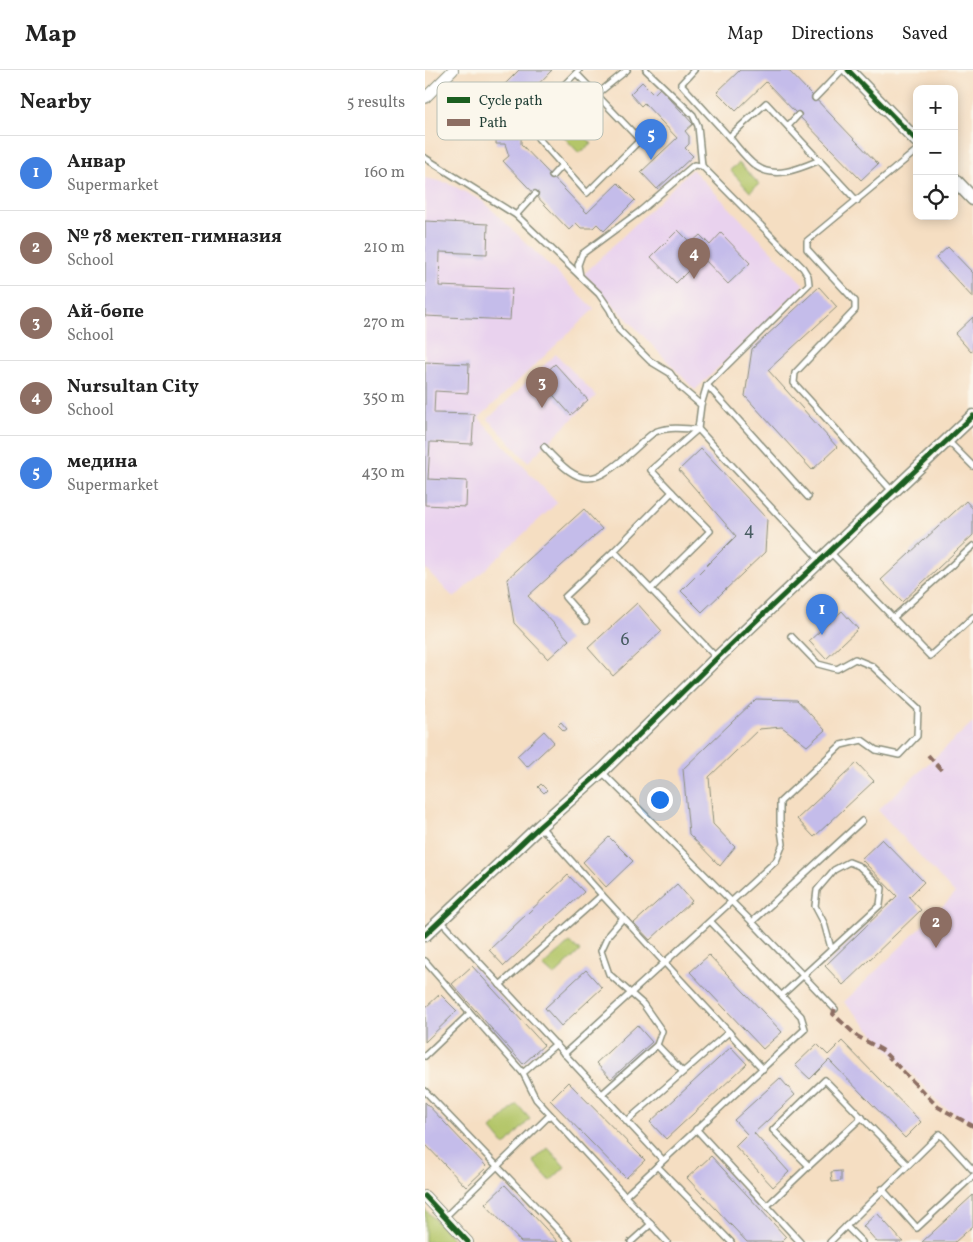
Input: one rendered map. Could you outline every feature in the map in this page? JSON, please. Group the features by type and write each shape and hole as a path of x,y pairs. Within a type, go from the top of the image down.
{"street":[{"path":"441,82 453,70"},
{"path":"849,70 913,137"},
{"path":"425,98 437,86"},
{"path":"958,183 973,199"},
{"path":"425,935 540,826 602,771 717,658 973,416"},
{"path":"425,1196 468,1242"}],"lane":[{"path":"603,89 627,70"},
{"path":"646,70 693,115 698,126 702,166"},
{"path":"694,70 681,84 757,167 773,171 790,172 820,160"},
{"path":"815,98 842,70"},
{"path":"567,82 577,72 585,82"},
{"path":"540,140 587,193 640,140 603,102"},
{"path":"729,137 766,103 857,201"},
{"path":"788,126 798,116"},
{"path":"893,492 794,383 793,378 795,373 855,310 855,301 806,246 807,242 913,153"},
{"path":"425,158 516,215 599,294 610,310 619,330 650,361 670,374 680,387 701,405"},
{"path":"552,176 562,165"},
{"path":"580,276 578,265 582,254 639,212 694,165 702,166 803,268 808,276 809,284 707,385 697,429 651,470 710,531 651,589"},
{"path":"516,215 535,194"},
{"path":"707,385 808,497"},
{"path":"544,446 574,475 592,479 602,476 617,465 653,433 670,428 697,429 825,556 893,618 930,656 973,618"},
{"path":"947,440 973,466"},
{"path":"586,621 565,597 672,492"},
{"path":"893,618 973,546"},
{"path":"614,551 717,658"},
{"path":"565,1054 666,964 730,902 776,861 783,844 780,802 841,745 862,740 876,750 899,755 917,736 918,709 872,666 855,659 837,669 817,664 791,636"},
{"path":"602,771 804,975 835,1009"},
{"path":"752,922 862,821"},
{"path":"540,826 763,1069"},
{"path":"782,996 880,904 882,888 859,866 849,862 833,870 817,890 815,906 824,923 831,948"},
{"path":"500,985 602,895"},
{"path":"602,1094 657,1045 662,1031 643,1004 609,974 601,951 609,934 623,918"},
{"path":"440,920 663,1160"},
{"path":"625,1196 805,1029 801,1016 711,922"},
{"path":"425,961 469,1014 523,1073 536,1099 667,1242"},
{"path":"425,1056 469,1014"},
{"path":"627,1121 729,1032"},
{"path":"523,1073 555,1044"},
{"path":"657,1045 683,1072"},
{"path":"809,1166 773,1130 825,1080 907,1164"},
{"path":"425,1091 570,1242"},
{"path":"445,1217 550,1115"},
{"path":"767,1206 862,1117"},
{"path":"696,1129 800,1242"},
{"path":"830,1242 907,1164 940,1134 973,1170"},
{"path":"657,1166 731,1242"},
{"path":"882,1190 917,1228 973,1176"},
{"path":"631,1242 651,1224"},
{"path":"846,1226 862,1242"}],"shaded area":[{"path":"692,169 804,285 695,390 584,274"},
{"path":"425,178 448,183 484,202 594,309 479,418 557,503 454,598 425,568"},
{"path":"556,354 596,396 528,462 488,419"},
{"path":"973,722 973,1123 942,1106 844,1002 955,894 878,810"}],"green space":[{"path":"567,140 588,140 592,144 579,153"},
{"path":"739,163 759,184 750,192 730,170"},
{"path":"570,942 580,951 554,976 543,966"},
{"path":"517,1104 530,1119 505,1146 491,1129"},
{"path":"548,1148 565,1167 550,1181 533,1161"},
{"path":"425,1209 456,1242 425,1242"}],"building":[{"path":"519,70 552,70 540,82 507,82"},
{"path":"740,70 788,70 878,164 861,180 766,82 736,111 717,92"},
{"path":"642,82 654,94 660,88 693,124 685,131 689,136 689,144 685,148 693,156 657,189 641,172 677,138 644,103 641,106 630,94"},
{"path":"496,140 521,140 521,144 587,213 618,183 635,200 604,231 597,224 593,228 581,228 576,223 569,230 503,161 509,156 505,144 496,144"},
{"path":"425,221 488,224 487,254 440,252 439,286 512,289 510,320 425,316"},
{"path":"678,230 691,243 700,235 710,245 721,233 750,263 728,284 702,257 676,283 651,257"},
{"path":"948,247 973,273 973,298 936,258"},
{"path":"819,287 837,307 768,370 837,447 812,470 745,396 752,349"},
{"path":"973,317 973,350 971,352 955,334"},
{"path":"425,362 469,364 468,393 435,391 434,413 474,414 472,444 430,442 428,479 467,481 466,507 425,505"},
{"path":"555,364 588,400 571,415 539,379"},
{"path":"701,449 767,519 765,552 702,612 681,591 736,536 679,470"},
{"path":"966,501 973,509 973,535 902,602 881,580"},
{"path":"584,509 602,529 528,596 569,640 548,659 514,623 507,579"},
{"path":"637,603 662,631 613,676 588,648"},
{"path":"842,611 858,629 826,659 809,641"},
{"path":"756,699 797,700 825,730 807,746 782,727 759,729 709,777 713,824 735,847 720,866 689,834 683,769"},
{"path":"561,722 567,729 564,731 558,725"},
{"path":"544,731 554,742 527,767 517,756"},
{"path":"857,763 874,781 814,837 797,819"},
{"path":"541,784 547,790 544,793 538,787"},
{"path":"609,837 633,861 606,887 583,862"},
{"path":"882,839 924,882 909,897 921,910 843,985 825,966 897,896 861,859"},
{"path":"568,875 584,892 504,966 489,950"},
{"path":"677,884 692,901 650,940 634,923"},
{"path":"709,955 782,1032 763,1049 690,972"},
{"path":"472,966 544,1045 523,1064 452,984"},
{"path":"586,970 602,988 561,1026 545,1008"},
{"path":"440,994 457,1011 425,1042 425,1008"},
{"path":"637,1025 652,1042 611,1079 596,1063"},
{"path":"842,1041 921,1122 905,1138 829,1060 810,1079 795,1065 817,1044 828,1055"},
{"path":"731,1047 747,1064 666,1139 650,1122"},
{"path":"780,1078 795,1095 754,1133 789,1172 773,1187 735,1146 747,1134 734,1120"},
{"path":"568,1082 645,1160 626,1178 550,1100"},
{"path":"425,1102 487,1167 466,1187 425,1144"},
{"path":"711,1156 786,1237 781,1242 747,1242 687,1178"},
{"path":"841,1171 841,1181 832,1182 831,1172"},
{"path":"505,1185 558,1242 521,1242 485,1204"},
{"path":"973,1195 973,1226 955,1242 922,1242"},
{"path":"877,1213 903,1242 877,1242 863,1226"}],"marked path":[{"path":"928,755 943,772"},
{"path":"835,1009 833,1014 857,1036 882,1050 938,1107 973,1126"}],"cycle path":[{"path":"848,70 913,137"},
{"path":"425,935 540,826 602,771 717,658 973,416"},
{"path":"425,1196 468,1242"}],"place":[{"name":"медина","path":"651,160"},
{"name":"Nursultan City","path":"694,279"},
{"name":"Ай-бөпе","path":"542,408"},
{"name":"Анвар","path":"822,635"},
{"name":"№ 78 мектеп-гимназия","path":"936,948"}]}
